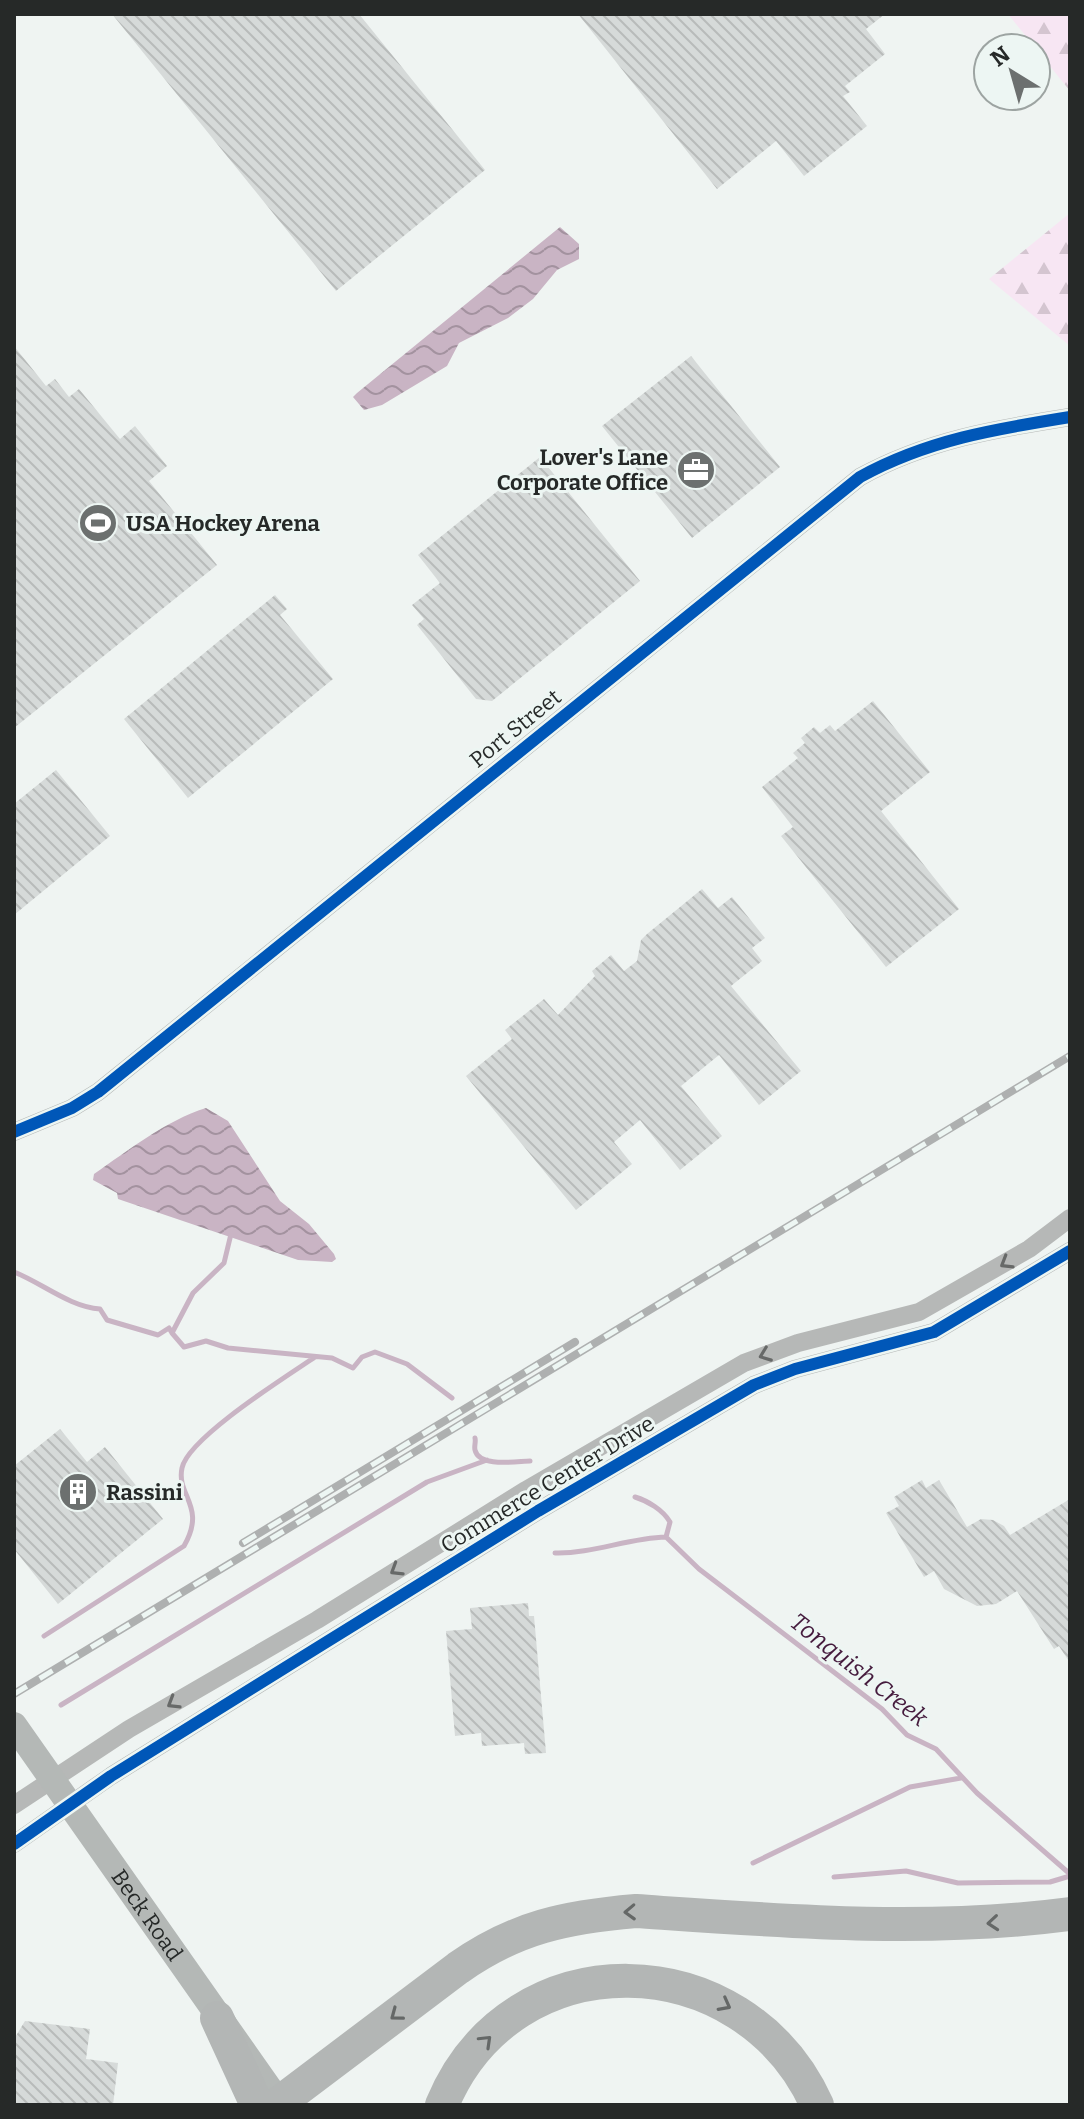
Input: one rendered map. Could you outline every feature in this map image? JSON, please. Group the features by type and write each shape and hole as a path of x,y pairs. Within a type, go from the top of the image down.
{"highway":[{"path":"217,2018 272,2104 489,1946 544,1924 636,1911 909,1926 984,1924 1070,1914"},
{"path":"442,2105 465,2064 515,2016 565,1991 602,1982 634,1980 696,1991 743,2015 790,2058 817,2105"}],"main road":[{"name":"Beck Road","path":"14,1725 217,2018"}],"street":[{"name":"Port Street","path":"14,1132 62,1113 98,1092 860,477 887,461 942,440 1070,417"},
{"name":"Commerce Center Drive","path":"14,1805 51,1778 218,1675 317,1620 526,1490 744,1363 806,1340 894,1320 951,1296 1029,1249 1070,1218"},
{"name":"Commerce Center Drive","path":"14,1844 70,1805 538,1511 754,1385 795,1369 934,1332 1070,1251"},
{"path":"526,1490 538,1511"}],"green space":[{"path":"1008,14 1070,14 1070,91 1052,69 1052,32 1022,32"},
{"path":"1070,213 1070,346 989,279"}],"water":[{"path":"560,227 579,244 579,259 557,270 533,299 508,318 459,343 447,366 382,405 364,410 353,397 357,393"},
{"path":"206,1108 228,1121 280,1201 309,1224 336,1259 332,1262 298,1260 118,1199 117,1193 93,1180 94,1174 148,1137 176,1120"}],"building":[{"path":"112,14 359,14 485,170 336,291"},
{"path":"578,14 885,14 866,29 885,54 845,86 850,92 843,96 867,126 804,176 776,141 717,189"},
{"name":"USA Hockey Arena","path":"14,346 46,386 55,379 69,397 79,389 120,439 135,426 167,466 149,481 217,565 14,728"},
{"path":"691,356 780,467 692,538 602,426"},
{"path":"540,457 640,581 492,701 476,699 417,625 424,619 412,605 440,583 418,555"},
{"path":"275,595 287,609 280,615 333,679 188,798 124,719"},
{"path":"873,701 930,772 881,811 959,909 886,967 781,836 793,827 762,787 798,758 793,753 805,743 801,738 814,727 820,733 830,725 835,731"},
{"path":"56,770 110,836 14,915 14,804"},
{"path":"702,889 718,908 732,897 765,938 752,948 762,961 731,986 801,1071 759,1105 719,1055 681,1086 722,1136 680,1170 640,1120 614,1142 632,1164 576,1210 466,1076 512,1039 505,1030 544,999 558,1015 595,976 592,971 611,955 624,971 637,961 641,940"},
{"name":"Rassini","path":"60,1429 87,1462 105,1447 163,1519 58,1604 14,1549 14,1466"},
{"path":"922,1480 926,1488 939,1480 967,1527 981,1519 993,1520 1004,1526 1010,1535 1070,1499 1070,1663 1059,1646 1054,1649 1017,1591 996,1604 977,1606 944,1589 934,1571 924,1577 886,1513 899,1506 894,1497"},
{"path":"528,1603 529,1616 534,1616 546,1753 525,1754 524,1743 482,1746 481,1733 455,1736 446,1631 472,1629 470,1608"},
{"path":"25,2021 90,2029 86,2059 118,2063 113,2105 14,2105 14,2039"}],"waterway":[{"path":"172,1333 193,1293 224,1263 231,1234"},
{"name":"Tonquish Creek","path":"14,1272 78,1304 100,1309 107,1320 158,1335 169,1328 172,1333"},
{"name":"Tonquish Creek","path":"172,1333 184,1347 206,1341 228,1348 332,1358 353,1368 362,1357 375,1352 407,1364 452,1398"},
{"path":"44,1636 184,1546 193,1521 181,1478 188,1455 240,1408 315,1357"},
{"name":"Tonquish Creek","path":"475,1438 475,1450 484,1459 530,1461"},
{"path":"61,1705 427,1482 487,1460"},
{"name":"Tonquish Creek","path":"635,1497 655,1506 667,1518 670,1522 666,1537"},
{"name":"Tonquish Creek","path":"666,1537 699,1569 882,1709 907,1735 936,1749 977,1793 1070,1874"},
{"path":"555,1553 666,1537"},
{"path":"753,1863 910,1787 961,1778"},
{"path":"834,1877 906,1871 958,1883 1050,1882 1070,1876"}],"railway":[{"path":"14,1694 1070,1056"},
{"path":"243,1543 575,1342"}],"cycle path":[{"path":"14,1132 72,1108 98,1092 860,477 936,445 1070,417"},
{"path":"14,1844 111,1776 320,1646 538,1511 754,1385 795,1369 934,1332 1070,1251"}],"place":[{"name":"Lover's Lane Corporate Office","path":"696,470"},
{"name":"USA Hockey Arena","path":"98,523"},
{"name":"Rassini","path":"78,1492"}]}
